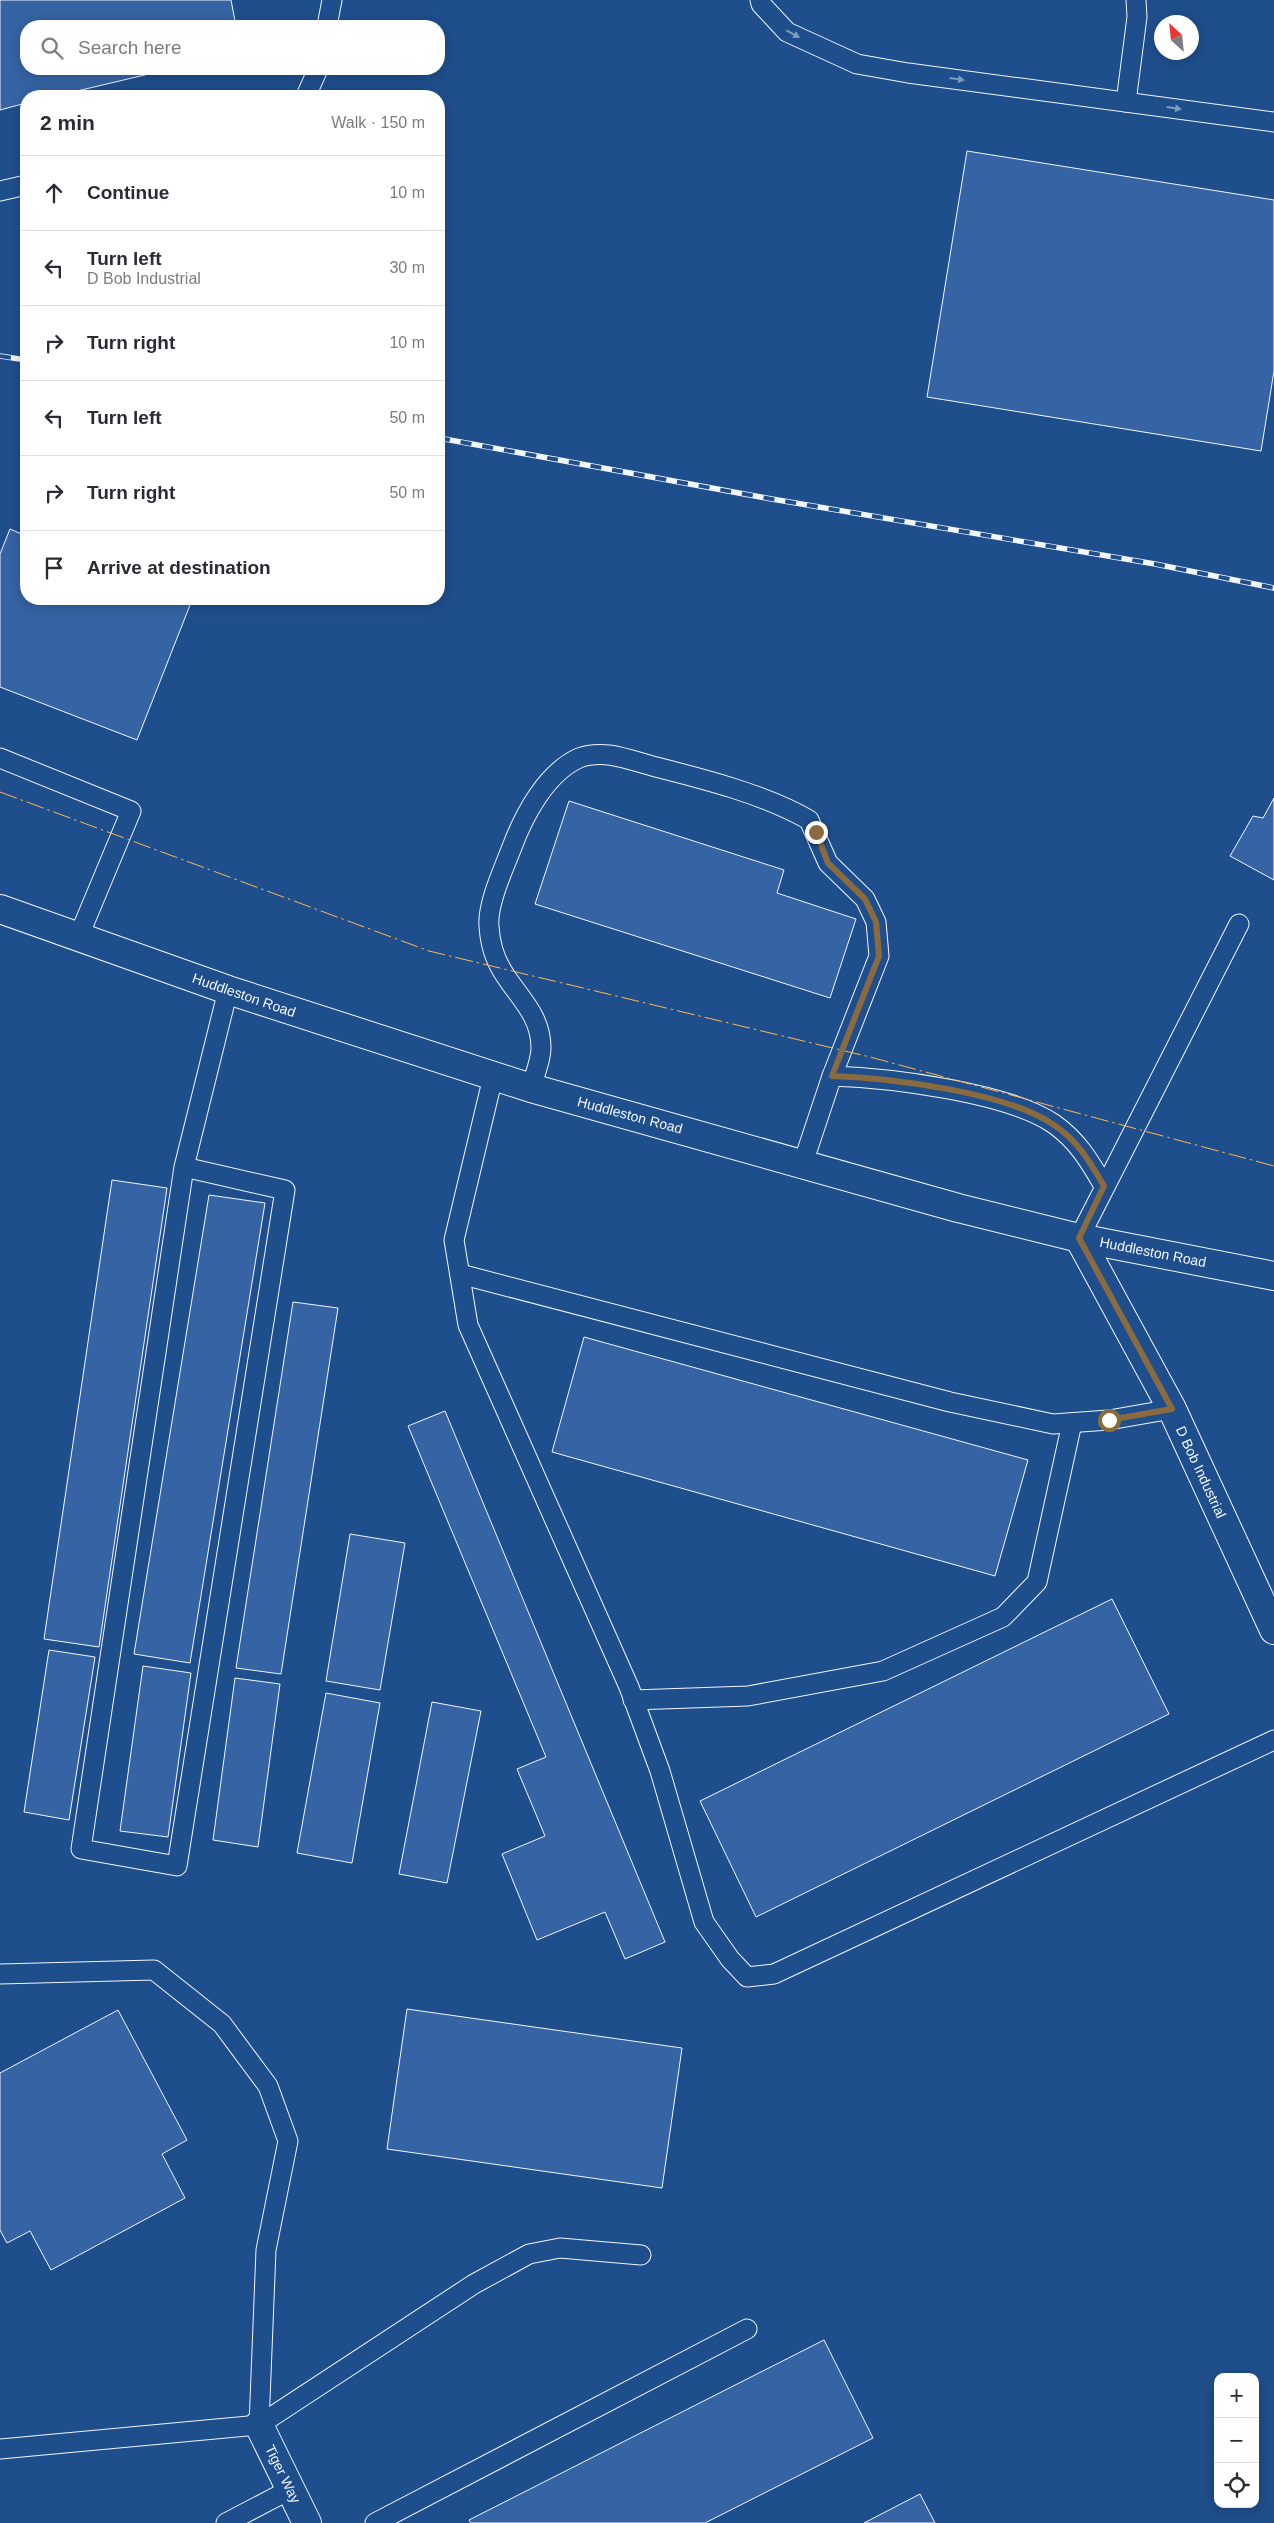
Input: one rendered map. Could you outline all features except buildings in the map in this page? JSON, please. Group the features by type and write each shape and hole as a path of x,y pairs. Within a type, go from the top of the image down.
{"street":[{"name":"Huddleston Road","path":"0,909 228,990 492,1077 958,1208 1079,1238 1274,1276"},
{"name":"D Bob Industrial","path":"1079,1238 1172,1409 1274,1630"},
{"name":"Tiger Way","path":"258,2424 307,2523"}],"lane":[{"path":"329,20 332,0"},
{"path":"760,0 760,4 787,32 857,64 908,73 1274,122"},
{"path":"1126,102 1137,17 1136,0"},
{"path":"309,90 315,75"},
{"path":"0,191 20,186"},
{"path":"531,1088 541,1050 540,1033 534,1014 503,973 491,948 488,924 495,894 515,838 533,805 551,780 564,766 580,758 593,755 608,755 686,774 774,804 809,820 828,863 865,899 876,922 879,956 832,1076 803,1163"},
{"path":"0,758 131,812 78,938"},
{"path":"1079,1238 1239,924"},
{"path":"184,1167 285,1190 177,1866 81,1848 184,1167 228,990"},
{"path":"832,1076 861,1077 944,1089 1030,1112 1054,1124 1082,1150 1104,1186"},
{"path":"492,1077 454,1240 468,1324 633,1700 660,1771 704,1922 730,1959 747,1977 774,1974 1274,1740"},
{"path":"460,1274 950,1402 1053,1424 1109,1420 1172,1409"},
{"path":"633,1700 748,1696 884,1670 1003,1617 1037,1582 1072,1423"},
{"path":"0,1974 154,1970 222,2024 268,2086 288,2141 266,2250 258,2424"},
{"path":"0,2449 258,2424 474,2284 529,2254 560,2248 641,2255"},
{"path":"375,2523 747,2329"},
{"path":"226,2523 291,2489"}],"railway":[{"path":"0,356 20,359"},
{"path":"445,439 766,498 1155,564 1274,588"}],"power":[{"path":"0,792 429,951 870,1057 1274,1166"}],"route":[{"path":"816,832 828,863 865,899 876,922 879,956 832,1076 861,1077 944,1089 1030,1112 1054,1124 1082,1150 1104,1186 1079,1238 1172,1409 1109,1420"}]}
